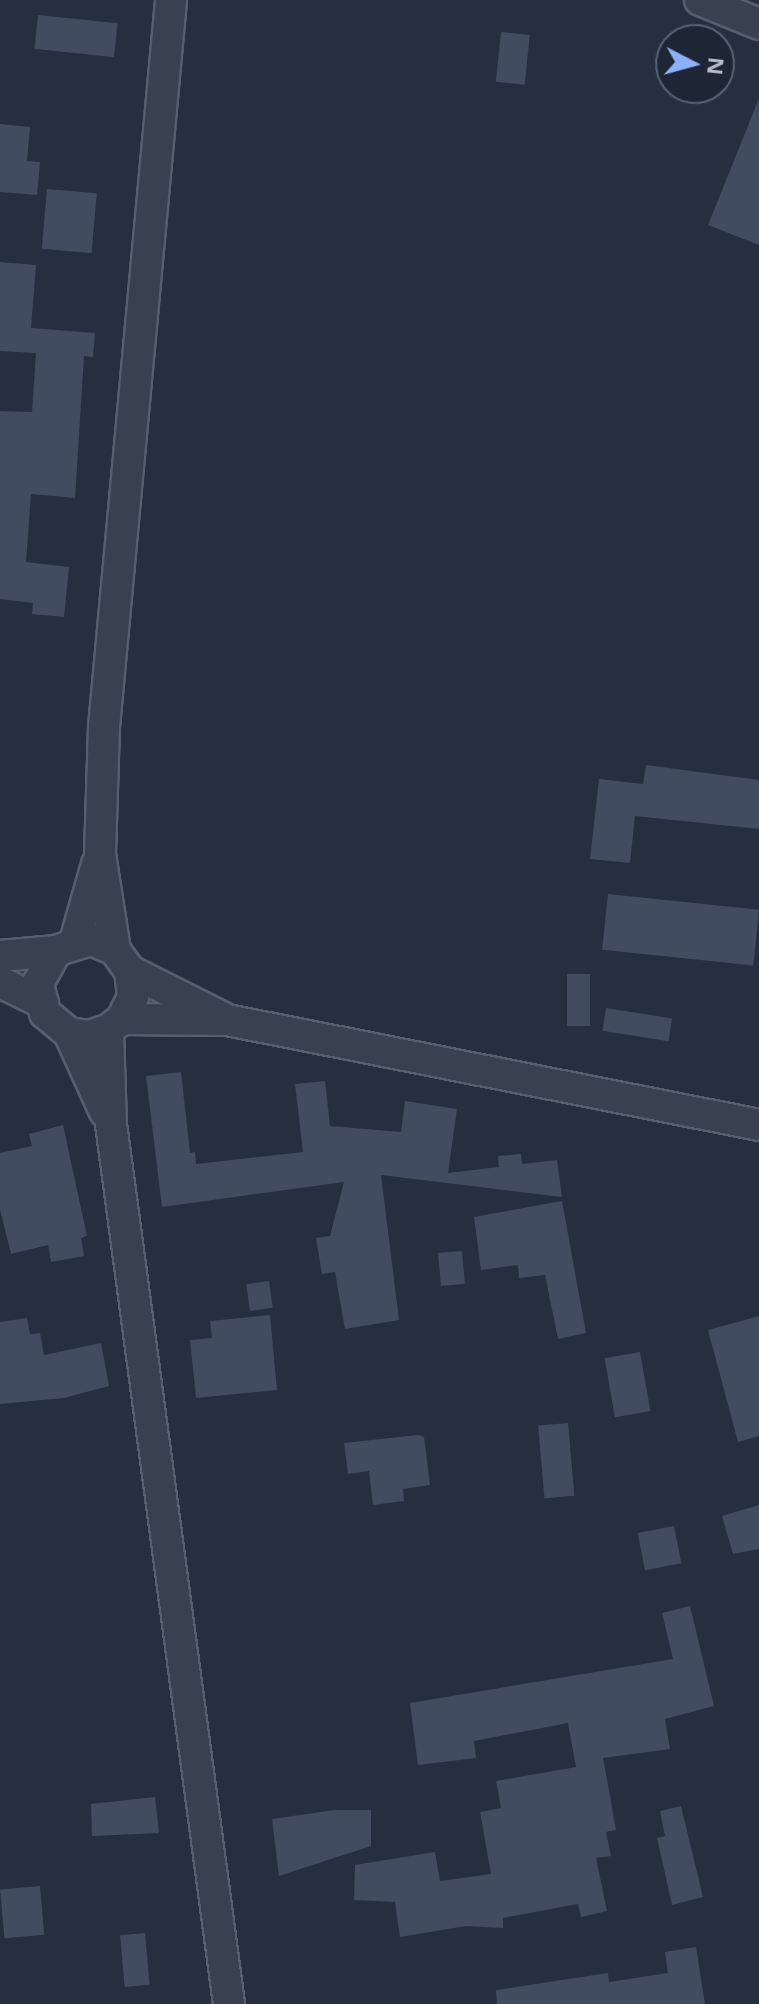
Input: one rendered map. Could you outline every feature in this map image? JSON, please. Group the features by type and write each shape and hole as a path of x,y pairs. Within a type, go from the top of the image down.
{"street":[{"path":"171,0 104,727 100,854 122,960 133,996 115,1025 111,1124 229,2004"},
{"path":"700,0 759,24"},
{"path":"100,854 65,948 38,983 45,1013 69,1033 111,1124"},
{"path":"0,956 65,948 91,940 227,1020"},
{"path":"0,982 43,1003"},
{"path":"69,1033 89,1036 115,1025 227,1020 759,1125"}],"building":[{"path":"38,15 118,23 114,57 34,49"},
{"path":"501,32 530,35 525,85 496,82"},
{"path":"759,101 759,245 708,225"},
{"path":"0,124 30,127 27,161 40,162 37,195 0,192"},
{"path":"47,189 97,193 92,253 42,249"},
{"path":"0,262 36,265 31,328 95,333 93,357 84,356 75,498 31,494 26,562 69,567 64,617 32,614 33,603 0,599 0,411 32,412 36,353 0,351"},
{"path":"646,765 759,780 759,829 635,816 630,863 590,859 599,779 643,784"},
{"path":"608,894 759,910 753,966 602,950"},
{"path":"567,974 590,974 590,1026 567,1026"},
{"path":"606,1008 672,1018 669,1041 602,1031"},
{"path":"181,1072 190,1153 195,1152 196,1164 303,1152 295,1084 325,1081 330,1126 401,1132 405,1101 457,1109 448,1173 499,1167 498,1156 521,1154 522,1164 557,1160 562,1197 381,1175 399,1320 345,1329 335,1272 322,1274 316,1238 330,1236 344,1182 162,1207 146,1076"},
{"path":"63,1125 87,1236 81,1238 84,1256 51,1262 48,1245 11,1254 0,1209 0,1153 32,1146 29,1134"},
{"path":"562,1201 586,1333 558,1339 545,1275 519,1278 518,1265 481,1270 474,1217"},
{"path":"462,1251 465,1284 441,1286 438,1253"},
{"path":"269,1281 273,1308 250,1311 246,1284"},
{"path":"270,1315 277,1390 196,1398 190,1340 212,1338 210,1321"},
{"path":"759,1316 759,1436 738,1442 708,1330"},
{"path":"27,1318 30,1334 40,1333 44,1355 101,1343 109,1386 64,1398 0,1404 0,1322"},
{"path":"640,1352 650,1411 615,1417 605,1358"},
{"path":"568,1423 574,1496 544,1498 538,1426"},
{"path":"418,1435 424,1437 430,1485 403,1489 404,1501 373,1505 369,1471 348,1474 344,1443"},
{"path":"759,1505 759,1549 733,1554 722,1516"},
{"path":"674,1526 681,1563 645,1570 638,1533"},
{"path":"690,1606 714,1706 665,1719 670,1749 603,1758 616,1830 606,1832 611,1856 596,1858 607,1911 581,1917 578,1904 503,1918 503,1928 466,1926 400,1937 395,1902 354,1900 355,1865 435,1852 440,1881 491,1874 480,1812 501,1808 496,1781 576,1767 568,1723 474,1741 476,1758 418,1765 410,1703 673,1659 662,1613"},
{"path":"155,1797 159,1833 92,1836 91,1804"},
{"path":"681,1806 703,1897 672,1905 657,1838 665,1836 660,1811"},
{"path":"335,1810 371,1810 371,1846 279,1876 272,1819"},
{"path":"40,1886 44,1935 4,1938 0,1889"},
{"path":"145,1933 150,1985 125,1987 120,1935"},
{"path":"696,1947 705,2004 497,2004 496,1990 608,1973 609,1982 668,1973 665,1952"}]}
